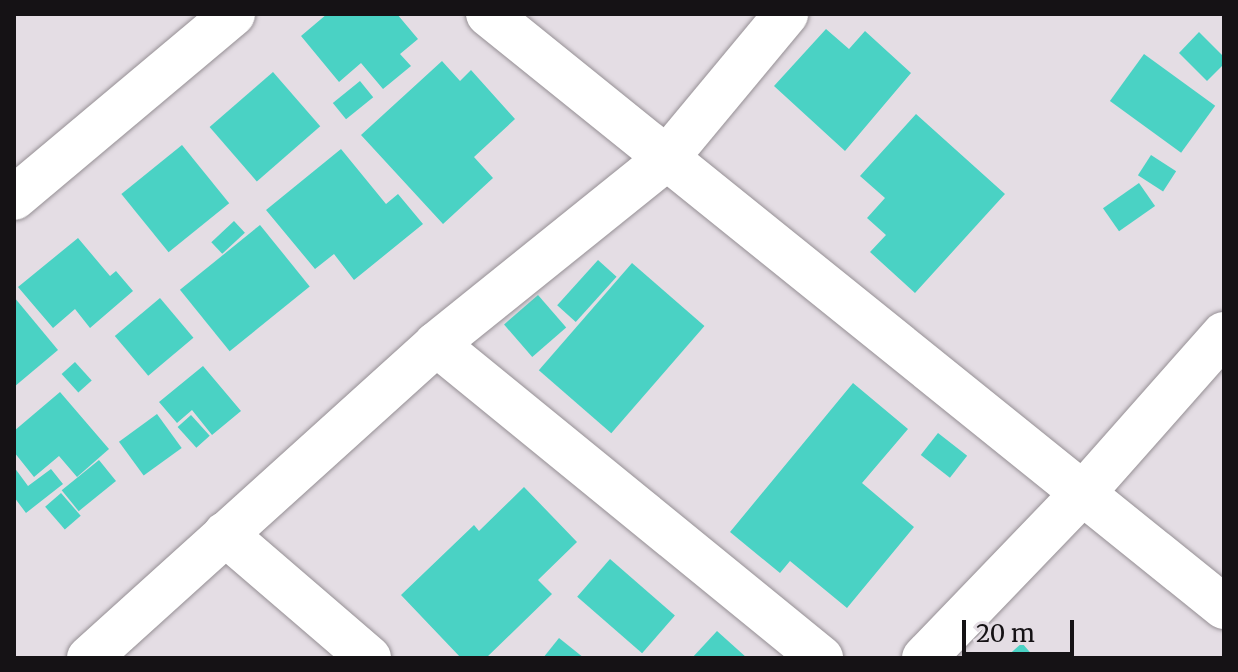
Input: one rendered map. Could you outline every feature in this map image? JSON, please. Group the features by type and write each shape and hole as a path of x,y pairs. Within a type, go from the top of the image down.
{"street":[{"path":"14,198 233,14"},
{"path":"488,14 665,160 1224,607"},
{"path":"89,658 436,344 665,160 786,14"},
{"path":"924,658 1084,492 1224,334"},
{"path":"436,344 821,658"},
{"path":"225,534 369,658"}],"building":[{"path":"327,14 397,14 418,39 400,54 411,66 383,89 361,63 339,82 301,36"},
{"path":"826,29 849,49 865,31 911,73 845,151 774,86"},
{"path":"1199,32 1224,57 1224,64 1207,81 1179,53"},
{"path":"1144,54 1215,106 1181,153 1110,101"},
{"path":"442,61 460,81 471,70 515,119 474,157 493,178 443,224 361,135"},
{"path":"273,72 320,126 257,181 210,127"},
{"path":"360,81 373,97 346,119 333,103"},
{"path":"916,114 1005,194 915,293 870,252 886,235 867,218 885,198 860,176"},
{"path":"182,145 229,203 169,252 121,194"},
{"path":"341,149 386,204 398,194 423,224 354,280 334,254 315,269 266,210"},
{"path":"1151,155 1176,171 1163,191 1138,175"},
{"path":"1139,183 1155,206 1119,231 1103,208"},
{"path":"234,221 245,233 222,254 211,242"},
{"path":"260,225 310,286 230,351 180,290"},
{"path":"78,238 110,276 116,271 133,291 90,328 75,309 53,328 18,287"},
{"path":"598,260 617,277 576,322 557,305"},
{"path":"632,263 704,326 611,433 539,370"},
{"path":"538,295 566,327 532,357 504,325"},
{"path":"14,297 58,350 14,387"},
{"path":"160,298 193,338 148,376 115,336"},
{"path":"75,362 92,381 78,393 62,374"},
{"path":"203,366 241,411 212,435 192,410 177,423 159,402"},
{"path":"853,383 908,429 862,483 914,527 847,608 790,561 780,573 730,532"},
{"path":"60,392 109,449 77,477 59,456 34,477 14,452 14,431"},
{"path":"157,414 182,448 144,476 119,442"},
{"path":"191,415 210,436 196,448 178,427"},
{"path":"938,433 967,456 950,478 921,455"},
{"path":"99,460 116,481 79,511 62,490"},
{"path":"14,467 28,486 51,469 63,484 26,513 14,497"},
{"path":"524,487 577,542 538,580 552,594 486,658 461,658 401,595 474,525 479,531"},
{"path":"61,493 81,516 65,529 45,507"},
{"path":"610,559 675,615 642,653 577,597"},
{"path":"717,631 747,658 692,658"},
{"path":"559,638 584,658 543,658"},
{"path":"1022,643 1035,658 1005,658"}]}
